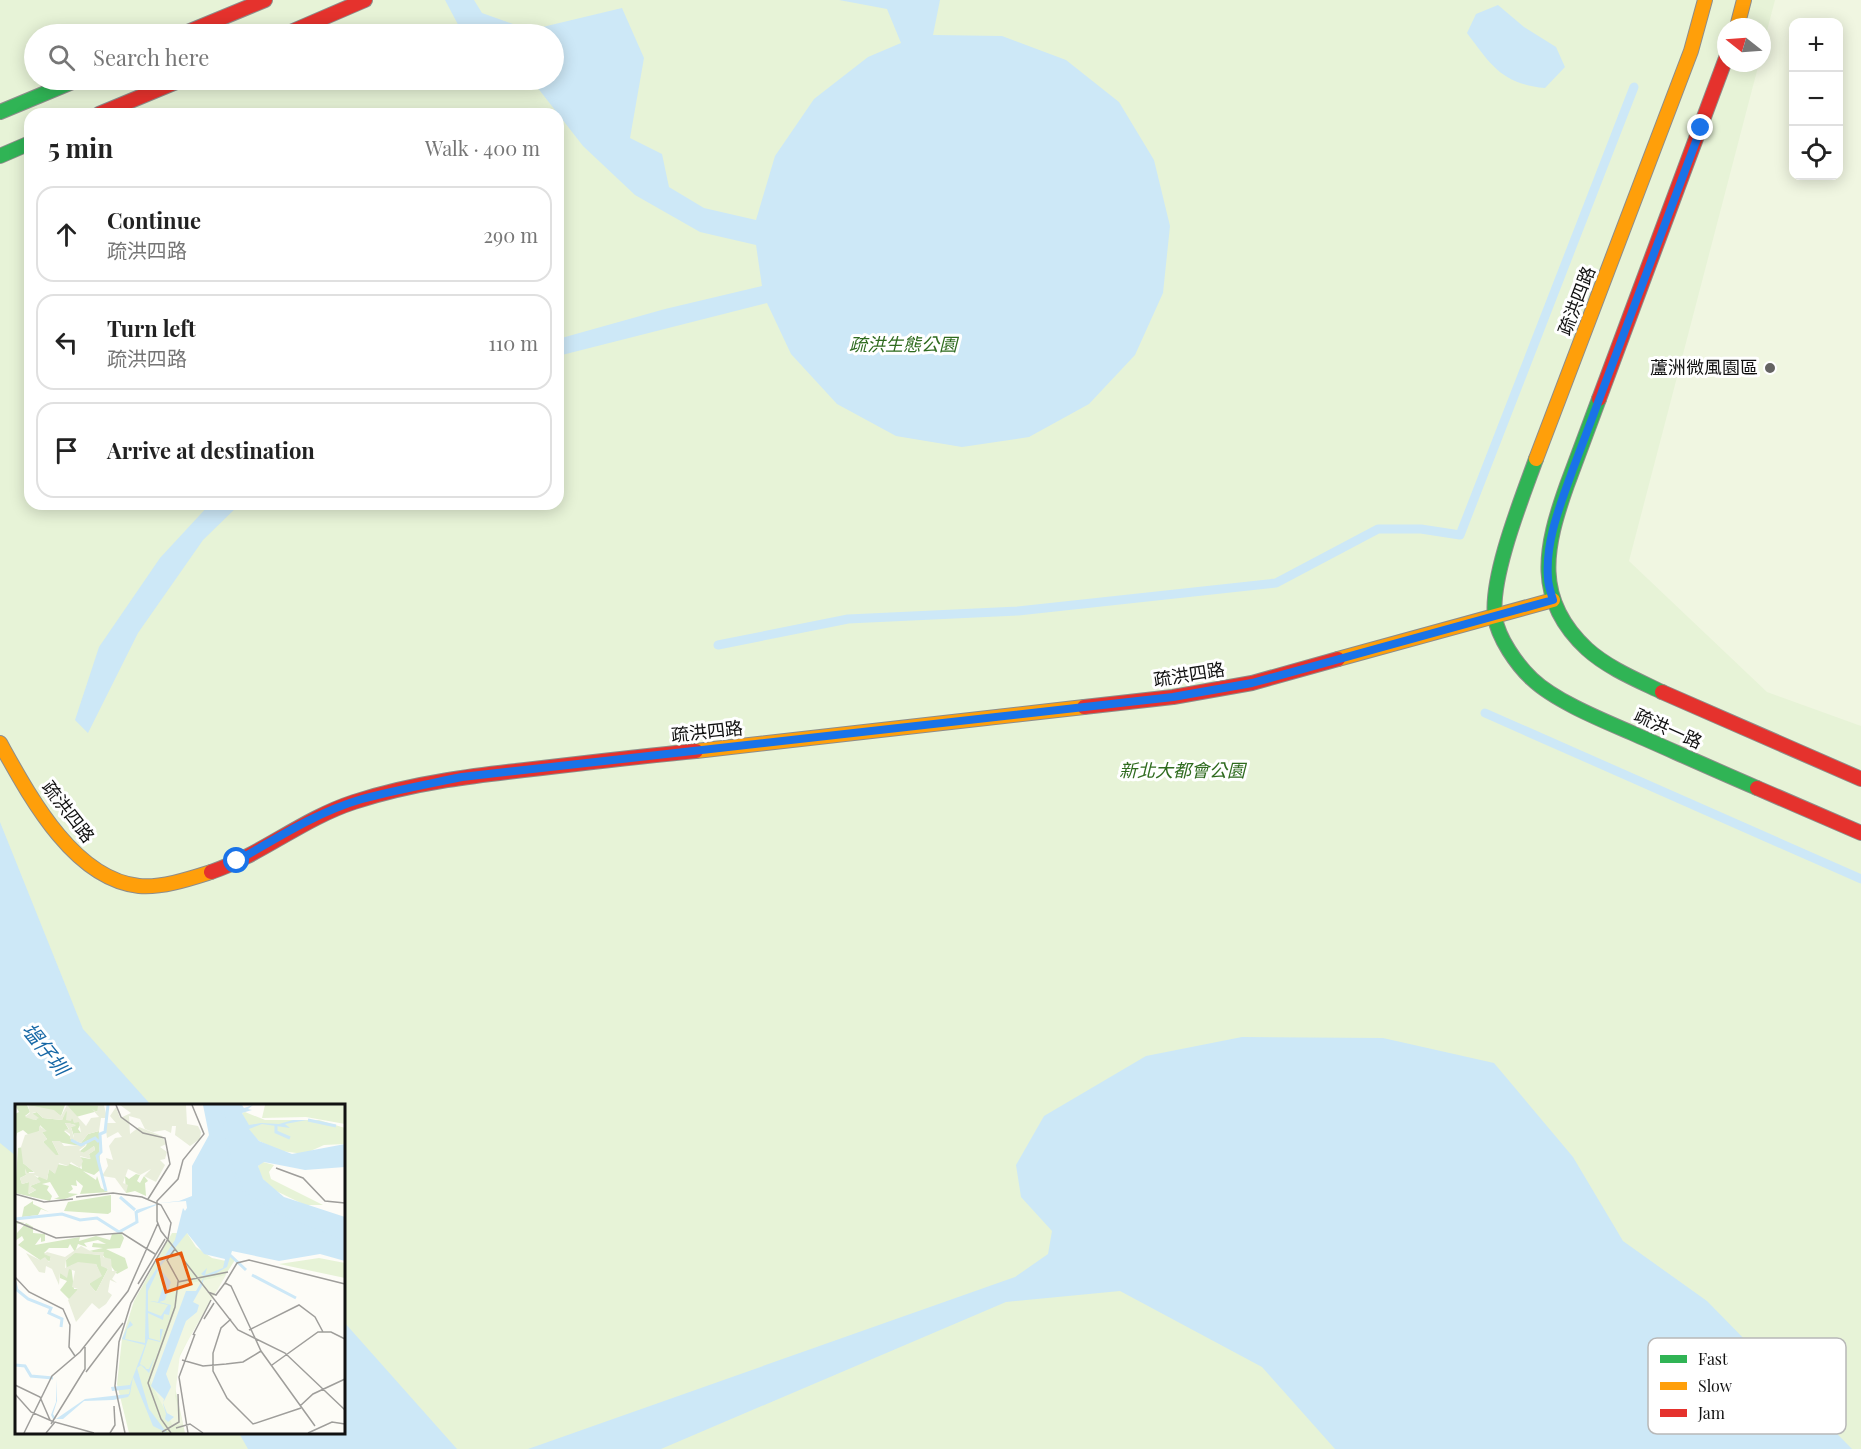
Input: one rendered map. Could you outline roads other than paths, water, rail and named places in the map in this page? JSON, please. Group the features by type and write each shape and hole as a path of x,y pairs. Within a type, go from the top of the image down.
{"street":[{"path":"207,24 265,0"},
{"path":"309,24 365,0"},
{"name":"疏洪四路","path":"1495,618 1496,582 1524,492 1691,51 1705,0"},
{"path":"1739,18 1744,0"},
{"path":"1553,600 1548,579 1548,555 1558,512 1721,72"},
{"path":"0,112 53,90"},
{"path":"113,108 157,90"},
{"path":"0,156 24,146"},
{"name":"疏洪四路","path":"0,743 46,818 85,862 105,875 135,885 163,885 197,877 237,861 317,816 360,800 413,787 462,777 1173,697 1252,683 1495,618 1553,600"},
{"name":"疏洪一路","path":"1553,600 1567,626 1588,649 1607,663 1688,704 1861,779"},
{"name":"疏洪一路","path":"1495,618 1510,654 1533,681 1565,702 1861,833"}],"water":[{"path":"445,0 474,0 482,13 513,24 458,24"},
{"path":"839,0 940,0 933,35 1002,36 1066,60 1119,102 1154,160 1170,226 1163,293 1135,355 1089,404 1029,437 962,447 896,436 837,404 791,354 767,303 564,354 564,337 665,309 762,286 756,245 700,232 635,195 583,146 564,122 564,108 553,108 539,90 564,90 564,24 555,24 622,8 644,58 630,138 662,154 669,187 704,208 756,220 775,156 814,99 868,57 901,43 887,9"},
{"path":"1498,5 1524,27 1556,47 1565,67 1545,88 1518,82 1499,71 1483,55 1467,33 1476,14"},
{"path":"204,510 234,510 203,540 138,633 88,733 75,720 99,647 160,558"},
{"name":"塭仔圳","path":"0,822 83,1029 150,1104 15,1104 15,1155 0,1143"},
{"path":"1242,1037 1383,1038 1494,1063 1573,1157 1623,1241 1707,1301 1743,1338 1648,1338 1648,1434 1837,1434 1852,1449 1335,1449 1262,1367 1120,1291 1006,1302 661,1449 528,1449 1015,1277 1048,1254 1052,1231 1021,1197 1016,1165 1044,1116 1146,1056"},
{"path":"345,1323 457,1449 248,1449 240,1434 345,1434"}],"waterway":[{"path":"718,645 848,619 1018,611 1276,583 1378,529 1421,529 1460,535 1634,87"},
{"path":"1485,713 1861,879"}],"place":[{"name":"蘆洲微風園區","path":"1770,368"}],"park label":[{"name":"疏洪生態公園","path":"903,345"},
{"name":"新北大都會公園","path":"1182,771"}]}
